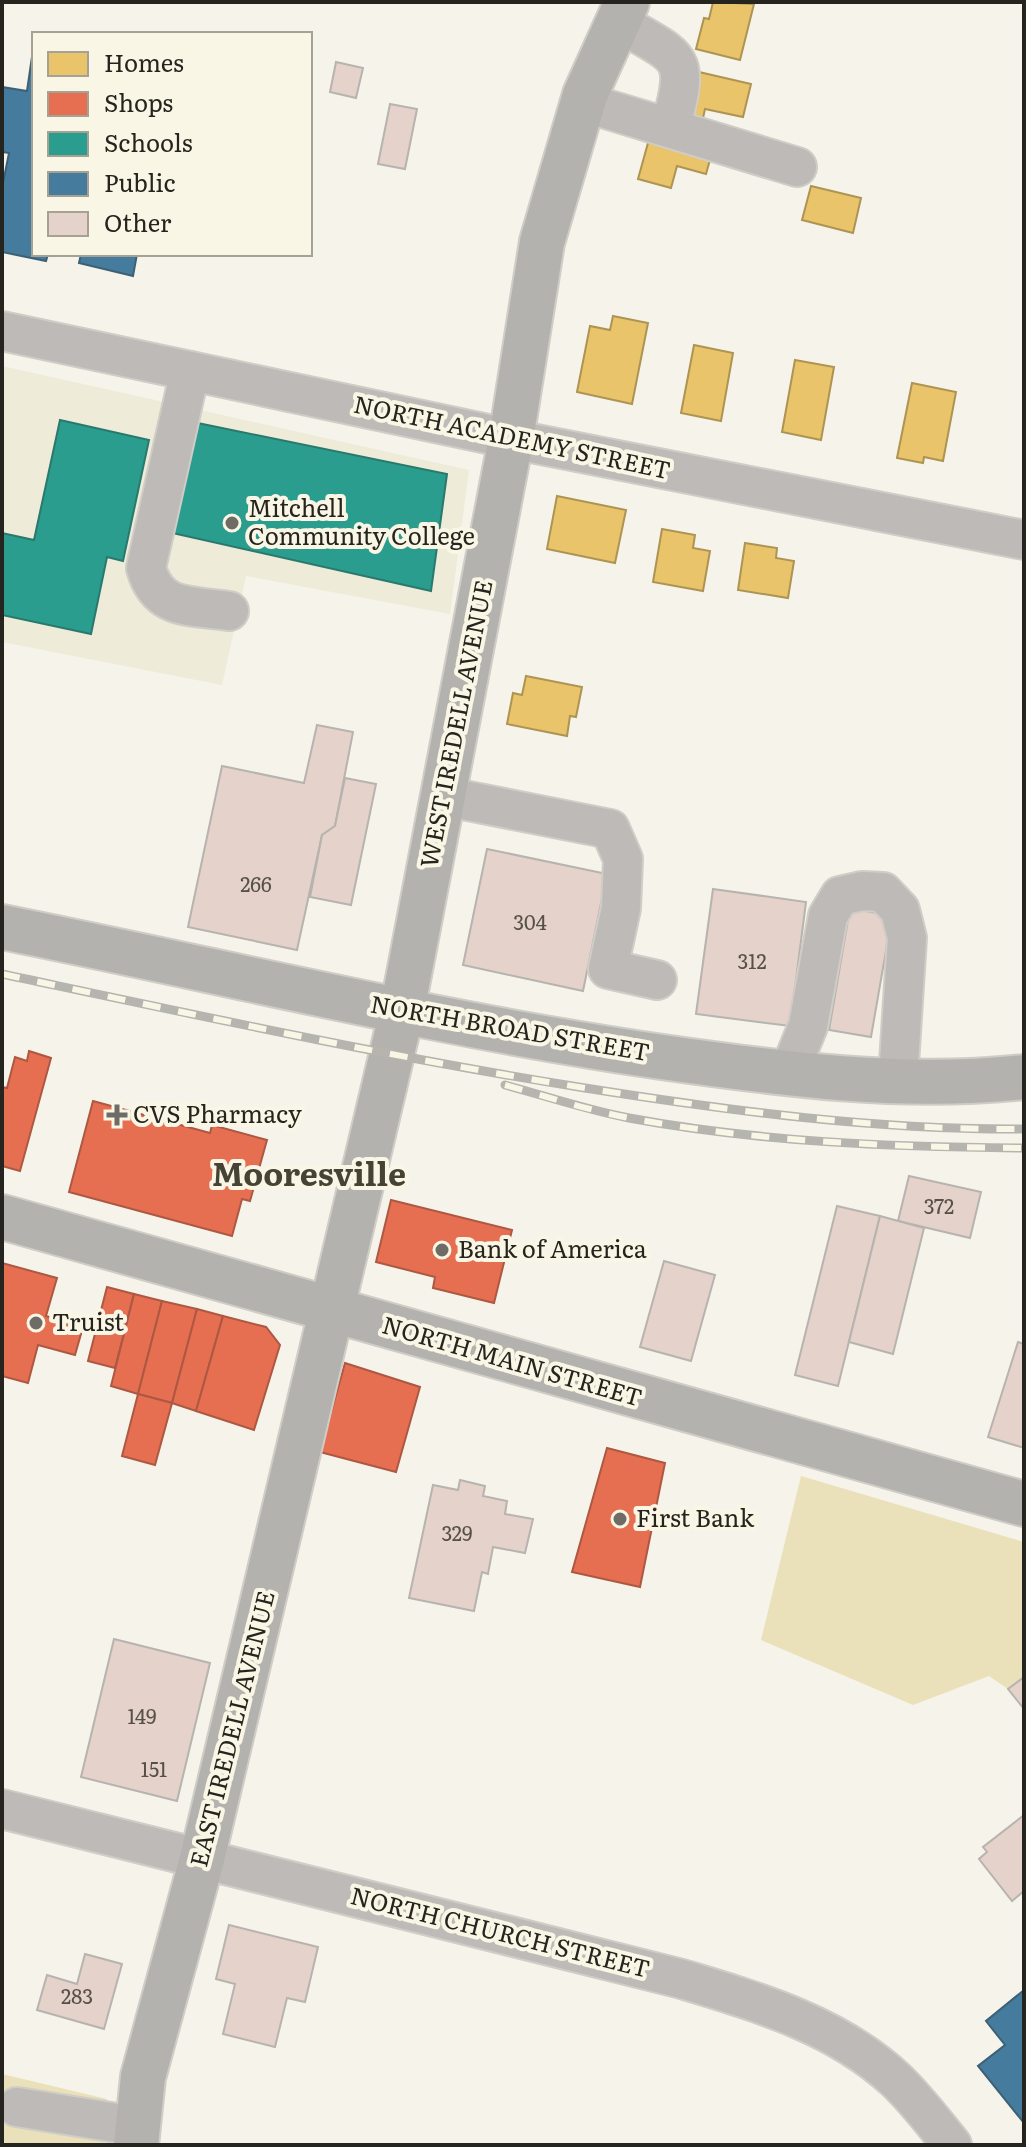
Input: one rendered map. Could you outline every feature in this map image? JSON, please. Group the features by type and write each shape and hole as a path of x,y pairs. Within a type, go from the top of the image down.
{"main road":[{"name":"WEST IREDELL AVENUE","path":"332,1312 402,1011 511,439 542,242 583,102 622,12"},
{"name":"NORTH BROAD STREET","path":"2,927 402,1011 592,1047 788,1075 898,1079 1024,1077"},
{"name":"NORTH MAIN STREET","path":"2,1217 1024,1504"},
{"name":"EAST IREDELL AVENUE","path":"136,2135 143,2077 202,1859 332,1312"}],"street":[{"path":"622,12 673,54 682,68 681,90 670,128"},
{"path":"583,102 797,167"},
{"name":"NORTH ACADEMY STREET","path":"2,331 511,439 1024,540"},
{"path":"190,371 146,568 152,588 165,601 229,611"},
{"path":"443,796 610,829 623,859 621,908 608,969 657,980"},
{"path":"788,1075 808,1026 828,916 840,896 862,891 883,892 900,910 907,938 898,1079"},
{"name":"NORTH CHURCH STREET","path":"2,1809 682,1979 771,2006 859,2052 895,2079 952,2145"},
{"path":"17,2107 136,2135"}],"shaded area":[{"name":"Mitchell Community College","path":"2,366 469,470 450,614 246,576 222,685 2,642"},
{"path":"801,1476 1024,1542 1024,1677 1008,1689 989,1676 913,1705 761,1640"},
{"path":"2,2074 107,2099 104,2145 2,2145"}],"building: Homes":[{"path":"713,2 754,4 740,60 696,49 704,18 709,19"},
{"path":"699,72 751,84 743,117 705,109 703,118 689,115"},
{"path":"651,132 713,149 706,174 677,166 671,188 638,179"},
{"path":"811,186 861,198 853,233 802,220"},
{"path":"613,316 648,323 632,404 577,392 590,326 610,330"},
{"path":"694,345 733,353 721,421 681,413"},
{"path":"795,360 834,367 821,440 782,432"},
{"path":"912,383 956,392 943,461 924,457 923,463 897,458"},
{"path":"557,496 626,510 615,563 547,549"},
{"path":"662,529 695,535 693,548 710,551 703,591 653,582"},
{"path":"745,543 777,548 776,558 794,561 788,598 738,590"},
{"path":"526,676 582,687 576,717 570,716 567,736 507,724 513,693 522,695"}],"building: Shops":[{"path":"29,1051 51,1058 20,1171 2,1166 2,1087 7,1088 15,1057 27,1061"},
{"name":"CVS Pharmacy","path":"93,1101 210,1133 212,1125 267,1140 250,1201 242,1199 232,1236 69,1192"},
{"path":"391,1200 512,1230 494,1303 433,1288 435,1277 376,1262"},
{"name":"Truist","path":"2,1263 57,1278 46,1316 83,1327 75,1355 38,1345 28,1383 2,1376"},
{"path":"107,1287 134,1294 115,1368 88,1361"},
{"path":"134,1294 162,1301 138,1394 111,1386"},
{"path":"162,1301 197,1309 172,1403 138,1394"},
{"path":"197,1309 223,1316 196,1411 172,1403"},
{"path":"223,1316 266,1327 280,1345 254,1430 196,1411"},
{"path":"345,1363 420,1387 396,1472 320,1452"},
{"path":"138,1394 172,1403 155,1465 122,1456"},
{"path":"607,1448 665,1463 640,1587 572,1572"}],"building: Schools":[{"path":"60,420 149,440 123,561 107,557 91,634 2,615 2,533 34,540"},
{"path":"188,421 447,474 431,591 159,530"}],"building: Public":[{"path":"32,57 32,256 47,256 46,261 2,252 2,188 9,153 2,152 2,87 27,91"},
{"path":"81,256 137,256 133,276 79,263"},
{"path":"1024,1990 1024,2123 978,2066 1005,2045 986,2021"}],"building: Other":[{"path":"336,62 363,68 356,98 330,92"},
{"path":"390,104 417,109 405,169 378,164"},
{"path":"317,725 353,732 335,826 322,835 297,950 188,927 222,766 304,783"},
{"path":"345,778 376,784 351,905 310,897 322,835 335,826"},
{"path":"487,849 607,874 583,991 463,965"},
{"path":"713,889 806,902 790,1026 696,1014"},
{"path":"850,908 892,916 871,1037 829,1030"},
{"path":"909,1176 981,1192 970,1238 898,1221"},
{"path":"837,1206 880,1216 838,1386 795,1375"},
{"path":"880,1216 924,1228 893,1354 849,1342"},
{"path":"664,1261 715,1275 691,1361 640,1347"},
{"path":"1018,1342 1024,1344 1024,1448 988,1437"},
{"path":"460,1480 485,1486 483,1496 507,1501 505,1514 533,1519 525,1553 493,1547 488,1574 482,1572 474,1611 409,1598 433,1485 458,1490"},
{"path":"114,1639 210,1663 177,1801 81,1777"},
{"path":"1024,1677 1024,1709 1008,1689"},
{"path":"1024,1815 1024,1891 1012,1901 979,1859 987,1852 983,1847"},
{"path":"229,1925 318,1947 305,2002 287,1998 275,2047 223,2034 235,1984 216,1979"},
{"path":"85,1954 122,1964 104,2029 37,2010 47,1975 77,1984"}],"railway":[{"path":"2,974 366,1049 640,1096 858,1123 1024,1129"},
{"path":"505,1085 613,1115 727,1133 875,1144 1024,1148"}],"place":[{"name":"Mitchell Community College","path":"232,523"},
{"name":"CVS Pharmacy","path":"117,1115"},
{"name":"Bank of America","path":"442,1250"},
{"name":"Truist","path":"36,1323"},
{"name":"First Bank","path":"620,1519"}],"district":[{"name":"Mooresville","path":"309,1175"}]}
